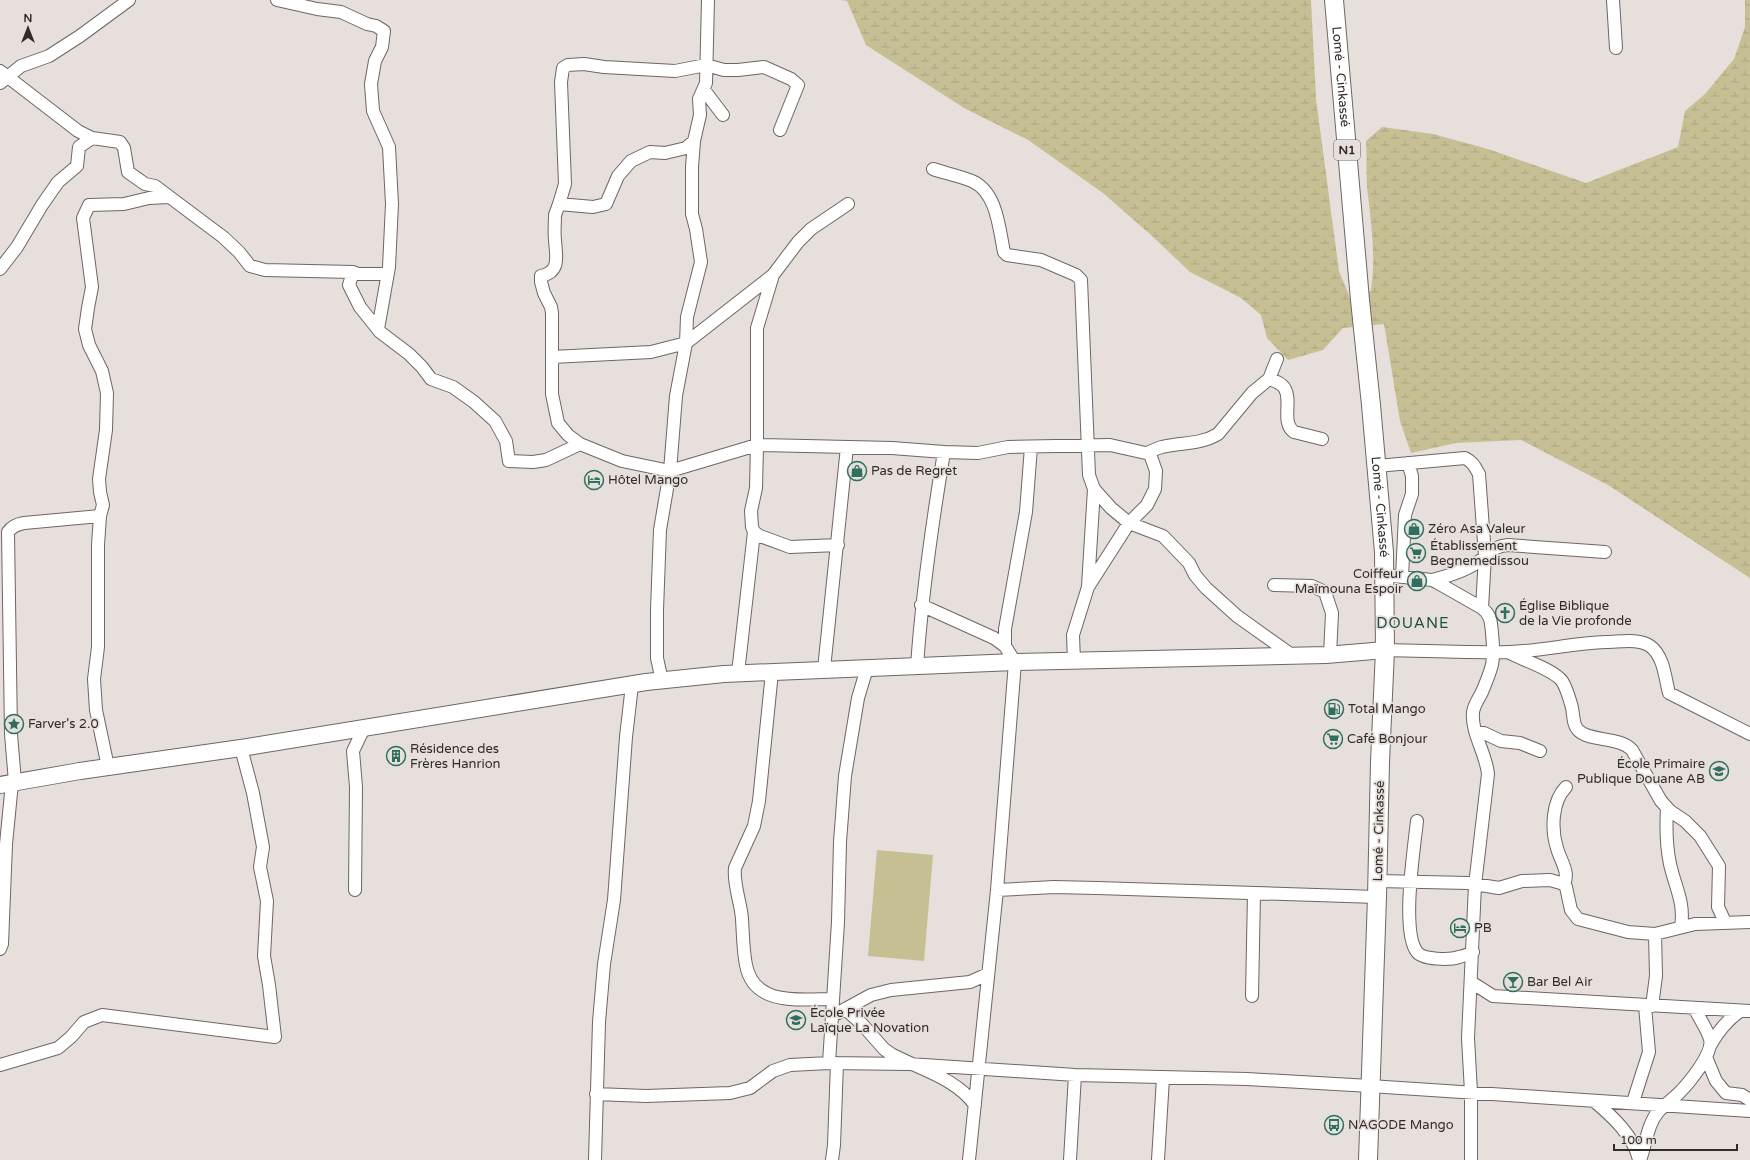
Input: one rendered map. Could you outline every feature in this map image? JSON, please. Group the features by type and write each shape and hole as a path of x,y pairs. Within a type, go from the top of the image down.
{"highway":[{"name":"Lomé - Cinkassé","path":"1334,0 1361,309 1383,532 1385,575 1385,650 1380,762 1368,1160"}],"main road":[{"path":"9,783 241,748 632,685 738,673 1014,662 1074,662 1330,655 1385,650"}],"street":[{"path":"2,79 21,66 39,61 49,56 80,36 129,0"},
{"path":"277,0 317,9 341,12 367,24 376,26 384,31 382,47 376,61 371,84 373,111 386,138 391,157 392,204 388,274 378,329"},
{"path":"662,681 657,658 656,610 660,530 670,471 676,396 686,343 687,317 701,262 696,229 692,220 691,209 694,141 700,115 699,99 706,83 708,0"},
{"path":"1613,0 1616,48"},
{"path":"780,130 797,88 797,83 764,67 724,70 706,65 675,71 604,67 584,64 568,65 563,68 561,94 564,184 555,215 556,262 553,270 548,274 541,276 540,282 552,313 552,394 558,423 568,435 580,444 622,461 670,471 758,446 905,448 944,452 978,453 1008,447 1110,445 1147,453 1162,447 1192,444 1211,438 1218,434 1252,393 1269,378 1277,358"},
{"path":"2,79 19,86 74,129 92,138 120,142 124,148 128,172 145,184 155,186 223,237 239,252 250,266 265,270 388,274"},
{"path":"704,90 723,115"},
{"path":"0,269 17,248 42,205 58,182 77,166 79,147 92,138"},
{"path":"559,204 593,207 606,204 618,176 631,161 650,152 665,153 686,148 694,141"},
{"path":"933,169 973,181 987,193 998,219 1004,252 1007,255 1041,260 1076,275 1081,280 1089,475 1094,489 1111,508 1129,523 1163,536 1189,562 1195,575 1201,583 1237,616 1293,656"},
{"path":"108,767 96,710 94,679 98,647 98,553 100,516 103,505 99,479 106,430 107,393 102,372 89,345 86,329 92,287 83,218 89,205 124,204 149,198 169,197"},
{"path":"552,357 651,352 686,343 772,275 798,242 811,229 848,204"},
{"path":"354,272 350,286 360,307 378,329 409,354 431,379 453,387 474,402 495,421 506,441 509,461 533,462 546,460 580,444"},
{"path":"738,673 754,532 752,527 751,511 756,488 758,446 757,328 772,275"},
{"path":"1269,378 1280,383 1286,390 1288,424 1290,429 1294,432 1322,439"},
{"path":"824,670 838,545 842,479 847,447"},
{"path":"1005,646 1005,629 1029,491 1031,447"},
{"path":"917,666 921,605 934,507 944,452"},
{"path":"1088,587 1129,523 1147,505 1155,489 1156,471 1151,457 1147,453"},
{"path":"1377,466 1465,458 1471,461 1479,474 1485,556 1482,608"},
{"path":"1402,577 1405,515 1412,494 1412,476 1408,463"},
{"path":"1074,662 1073,636 1088,587 1094,489"},
{"path":"1147,505 1150,530"},
{"path":"0,950 2,944 11,734 4,536 10,528 24,523 100,516"},
{"path":"754,532 760,536 790,547 838,545"},
{"path":"1385,575 1432,580 1454,575 1499,546 1508,545 1605,552"},
{"path":"1432,580 1487,612 1490,617 1494,651 1494,663 1473,711 1475,731 1484,752 1488,774 1475,885 1468,1038 1471,1092 1471,1160"},
{"path":"1274,585 1312,586 1325,592 1332,613 1330,655"},
{"path":"921,605 973,627 994,638 1005,646 1014,662 997,890 969,1160"},
{"path":"1385,650 1508,652 1548,649 1592,642 1638,642 1650,646 1658,655 1663,666 1669,693 1750,734"},
{"path":"1508,652 1546,669 1562,682 1574,710 1575,724 1578,730 1583,733 1628,746 1632,750 1650,784 1667,808 1700,836 1719,866 1718,907 1725,922"},
{"path":"832,1160 834,1146 832,1016 838,922 840,842 845,776 858,698 867,668"},
{"path":"772,672 759,800 754,826 735,868 734,874 741,907 746,966 751,981 757,988 769,995 787,998 833,999"},
{"path":"595,1160 599,1022 604,964 614,900 626,737 632,685"},
{"path":"355,890 356,787 353,751 364,728"},
{"path":"1475,731 1484,733 1501,741 1520,743 1540,751"},
{"path":"0,1065 58,1048 71,1037 84,1022 102,1015 275,1037 264,956 267,901 260,867 263,848 253,793 241,748"},
{"path":"1566,786 1560,792 1557,801 1554,832 1557,849 1565,869 1566,876 1564,884 1571,910 1578,919 1628,932 1655,934 1695,924 1750,922"},
{"path":"1667,808 1666,831 1670,863 1683,913 1681,927"},
{"path":"1417,822 1411,882 1410,929 1412,942 1418,954 1427,958 1458,958 1473,952"},
{"path":"997,890 1054,887 1254,893 1377,889 1411,882 1475,885 1499,888 1533,880 1550,880 1564,884"},
{"path":"1252,996 1254,893"},
{"path":"1633,1102 1649,1052 1649,1006 1656,976 1655,934"},
{"path":"832,1016 871,995 891,990 970,982 988,974"},
{"path":"1471,982 1493,996 1745,1011"},
{"path":"844,1009 862,1024 884,1049 909,1064 955,1086 967,1095 974,1106"},
{"path":"1695,1009 1710,1039 1708,1052 1716,1081 1726,1093 1742,1095 1750,1100"},
{"path":"1639,1160 1658,1112 1680,1092 1708,1052 1719,1030 1730,1018 1745,1011"},
{"path":"596,1094 646,1096 730,1093 750,1088 772,1071 790,1065 833,1063 909,1064 953,1065 978,1069 1075,1075 1247,1079 1750,1110"},
{"path":"1070,1160 1075,1075"},
{"path":"1158,1160 1163,1078"},
{"path":"1594,1101 1624,1129 1636,1150 1639,1160"}],"green space":[{"path":"840,0 1311,0 1316,99 1339,271 1350,298 1371,291 1373,252 1367,187 1366,141 1382,127 1433,134 1488,149 1586,183 1678,147 1685,111 1705,94 1734,59 1745,27 1745,0 1750,0 1750,578 1608,485 1521,440 1456,443 1411,453 1400,421 1384,324 1343,328 1323,350 1288,360 1267,338 1261,315 1241,298 1190,272 1103,193 1028,140 964,108 866,45 847,1"},
{"path":"877,850 933,855 924,961 868,956"}],"place":[{"name":"Pas de Regret","path":"857,471"},
{"name":"Hôtel Mango","path":"594,480"},
{"name":"Zéro Asa Valeur","path":"1414,529"},
{"name":"Établissement Begnemedissou","path":"1416,553"},
{"name":"Coiffeur Maïmouna Espoir","path":"1417,581"},
{"name":"Église Biblique de la Vie profonde","path":"1505,613"},
{"name":"Total Mango","path":"1334,709"},
{"name":"Farver's 2.0","path":"14,724"},
{"name":"Café Bonjour","path":"1333,739"},
{"name":"Résidence des Frères Hanrion","path":"396,756"},
{"name":"École Primaire Publique Douane AB","path":"1719,771"},
{"name":"PB","path":"1460,928"},
{"name":"Bar Bel Air","path":"1513,982"},
{"name":"École Privée Laïque La Novation","path":"796,1020"},
{"name":"NAGODE Mango","path":"1334,1125"}],"district":[{"name":"DOUANE","path":"1413,623"}]}
